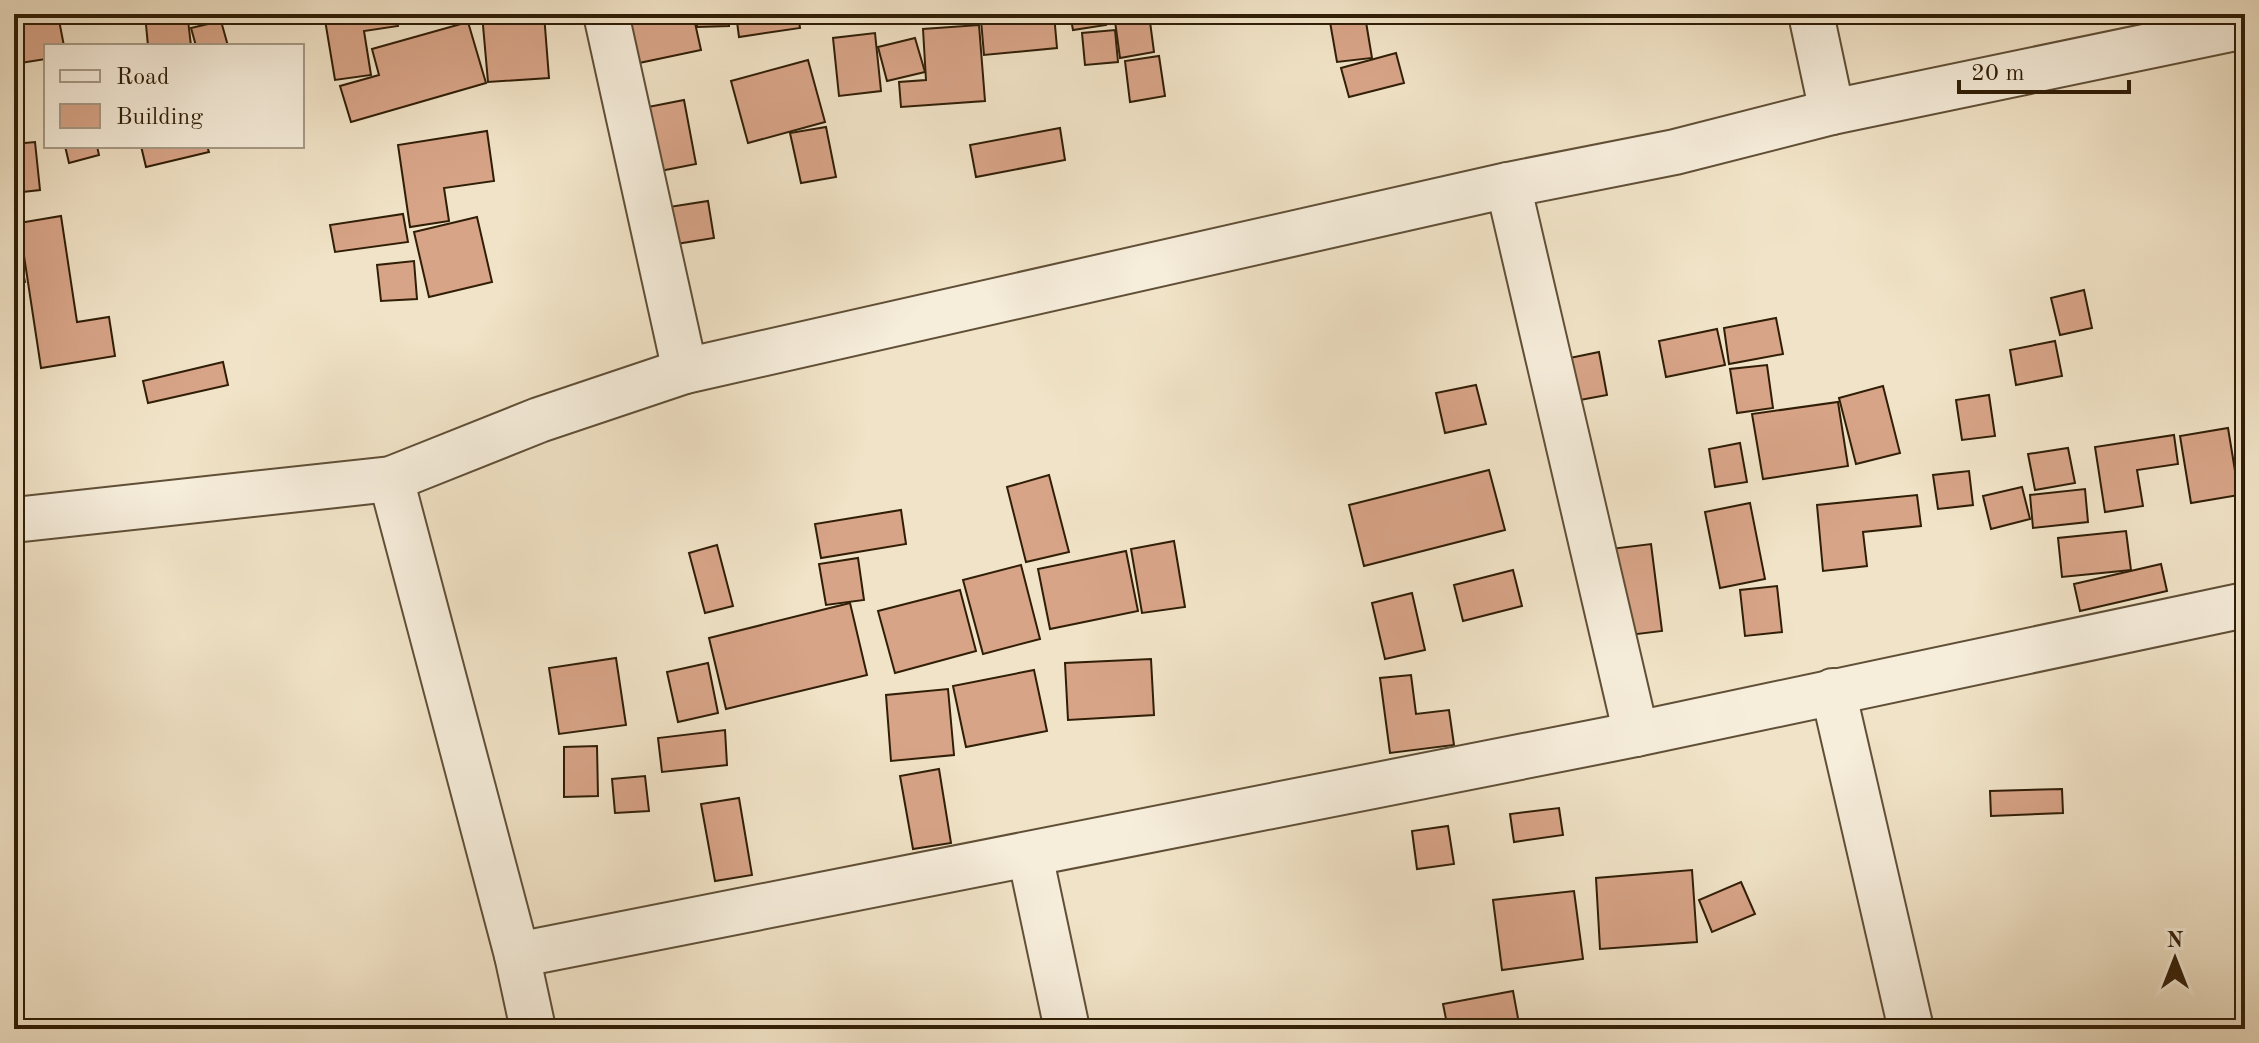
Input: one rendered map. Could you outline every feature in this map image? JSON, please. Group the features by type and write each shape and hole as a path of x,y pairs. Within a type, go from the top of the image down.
{"street":[{"path":"606,14 685,371"},
{"path":"1811,14 1832,112"},
{"path":"14,520 391,479 539,420 685,371 1508,185 1675,152 1832,112 2245,26"},
{"path":"1508,185 1636,734"},
{"path":"391,479 517,955 533,1029"},
{"path":"517,955 1636,734 2245,605"},
{"path":"1833,691 1911,1029"},
{"path":"1030,855 1067,1029"}],"building":[{"path":"145,14 240,14 188,20 191,44 148,44"},
{"path":"324,14 396,14 398,26 364,31 371,75 335,80"},
{"path":"482,14 544,14 549,78 488,82"},
{"path":"628,14 693,14 701,50 639,63"},
{"path":"696,14 729,14 729,26 697,27"},
{"path":"736,14 798,14 800,28 739,37"},
{"path":"1054,14 1057,48 984,55 981,20"},
{"path":"1070,14 1104,14 1106,25 1073,30"},
{"path":"1114,14 1149,14 1154,52 1120,58"},
{"path":"58,15 64,44 44,44 44,59 14,64 14,23"},
{"path":"1365,16 1372,58 1337,62 1330,22"},
{"path":"221,21 227,44 195,44 191,28"},
{"path":"468,22 486,83 351,122 340,86 379,75 372,49"},
{"path":"979,25 985,101 901,107 899,82 926,80 923,29"},
{"path":"1115,30 1118,62 1085,65 1082,33"},
{"path":"875,33 881,91 839,96 833,38"},
{"path":"915,38 925,72 887,81 878,47"},
{"path":"1396,53 1404,83 1349,97 1341,68"},
{"path":"1159,56 1165,96 1130,102 1125,61"},
{"path":"808,60 825,122 748,143 731,81"},
{"path":"684,100 696,164 660,171 648,107"},
{"path":"826,127 836,177 801,183 790,133"},
{"path":"1060,128 1065,160 976,177 970,145"},
{"path":"487,131 494,181 444,188 449,221 410,227 398,145"},
{"path":"35,142 40,190 14,193 14,144"},
{"path":"65,148 97,148 99,155 69,163"},
{"path":"141,148 208,148 209,152 146,167"},
{"path":"708,201 714,238 676,244 669,207"},
{"path":"403,214 408,242 335,252 330,225"},
{"path":"61,216 77,322 109,317 115,356 41,368 19,223"},
{"path":"477,217 492,282 429,297 414,232"},
{"path":"14,231 25,282 14,284"},
{"path":"414,261 417,299 381,301 377,265"},
{"path":"2084,290 2092,328 2060,335 2051,298"},
{"path":"1776,318 1783,354 1729,364 1724,328"},
{"path":"1717,329 1725,365 1666,377 1659,341"},
{"path":"2055,341 2062,376 2016,385 2010,350"},
{"path":"1599,352 1607,395 1569,402 1560,360"},
{"path":"223,362 228,385 148,403 143,381"},
{"path":"1767,365 1773,408 1737,413 1730,369"},
{"path":"1476,385 1486,424 1445,433 1436,393"},
{"path":"1883,386 1900,453 1856,464 1839,398"},
{"path":"1989,395 1995,436 1962,440 1956,400"},
{"path":"1838,402 1848,466 1763,479 1752,414"},
{"path":"2228,428 2239,495 2191,503 2180,436"},
{"path":"2174,435 2178,464 2137,470 2143,506 2105,512 2095,447"},
{"path":"1740,443 1747,482 1715,487 1709,449"},
{"path":"2068,448 2075,483 2035,490 2028,454"},
{"path":"1489,470 1505,530 1364,566 1349,505"},
{"path":"1969,471 1973,505 1938,509 1933,475"},
{"path":"1049,475 1069,552 1026,562 1007,487"},
{"path":"2022,487 2030,519 1991,529 1983,496"},
{"path":"2085,489 2088,522 2033,528 2030,495"},
{"path":"1917,495 1921,526 1863,532 1867,566 1823,571 1817,505"},
{"path":"1750,503 1765,579 1720,588 1705,512"},
{"path":"901,510 906,544 821,558 815,524"},
{"path":"2126,531 2131,570 2062,577 2058,538"},
{"path":"1174,541 1185,607 1142,613 1131,549"},
{"path":"1651,544 1662,631 1613,637 1602,550"},
{"path":"717,545 733,606 705,613 689,553"},
{"path":"1126,551 1138,611 1050,629 1038,569"},
{"path":"858,558 864,600 826,605 819,564"},
{"path":"2161,564 2167,591 2080,611 2074,584"},
{"path":"1021,565 1040,639 983,654 963,580"},
{"path":"1513,570 1522,606 1463,621 1454,585"},
{"path":"1777,586 1782,632 1745,636 1740,590"},
{"path":"960,590 976,651 895,673 878,611"},
{"path":"1412,593 1425,650 1385,659 1372,603"},
{"path":"850,603 867,675 726,709 709,638"},
{"path":"616,658 626,725 559,734 549,668"},
{"path":"1151,659 1154,715 1068,720 1065,663"},
{"path":"708,663 718,713 678,722 667,672"},
{"path":"1034,670 1047,731 966,747 953,686"},
{"path":"1411,675 1416,714 1449,710 1454,745 1390,753 1380,678"},
{"path":"948,689 954,755 891,761 886,695"},
{"path":"725,730 727,765 662,772 658,738"},
{"path":"597,746 598,796 564,797 564,747"},
{"path":"939,769 951,843 913,849 900,776"},
{"path":"645,776 649,811 615,813 612,779"},
{"path":"2062,789 2063,813 1991,816 1990,791"},
{"path":"739,798 752,875 715,881 701,804"},
{"path":"1559,808 1563,835 1514,842 1510,814"},
{"path":"1448,826 1454,864 1417,869 1412,831"},
{"path":"1692,870 1697,942 1600,949 1596,878"},
{"path":"1741,882 1755,914 1712,932 1699,900"},
{"path":"1574,891 1583,959 1502,970 1493,900"},
{"path":"1513,991 1520,1029 1448,1029 1443,1004"}]}
